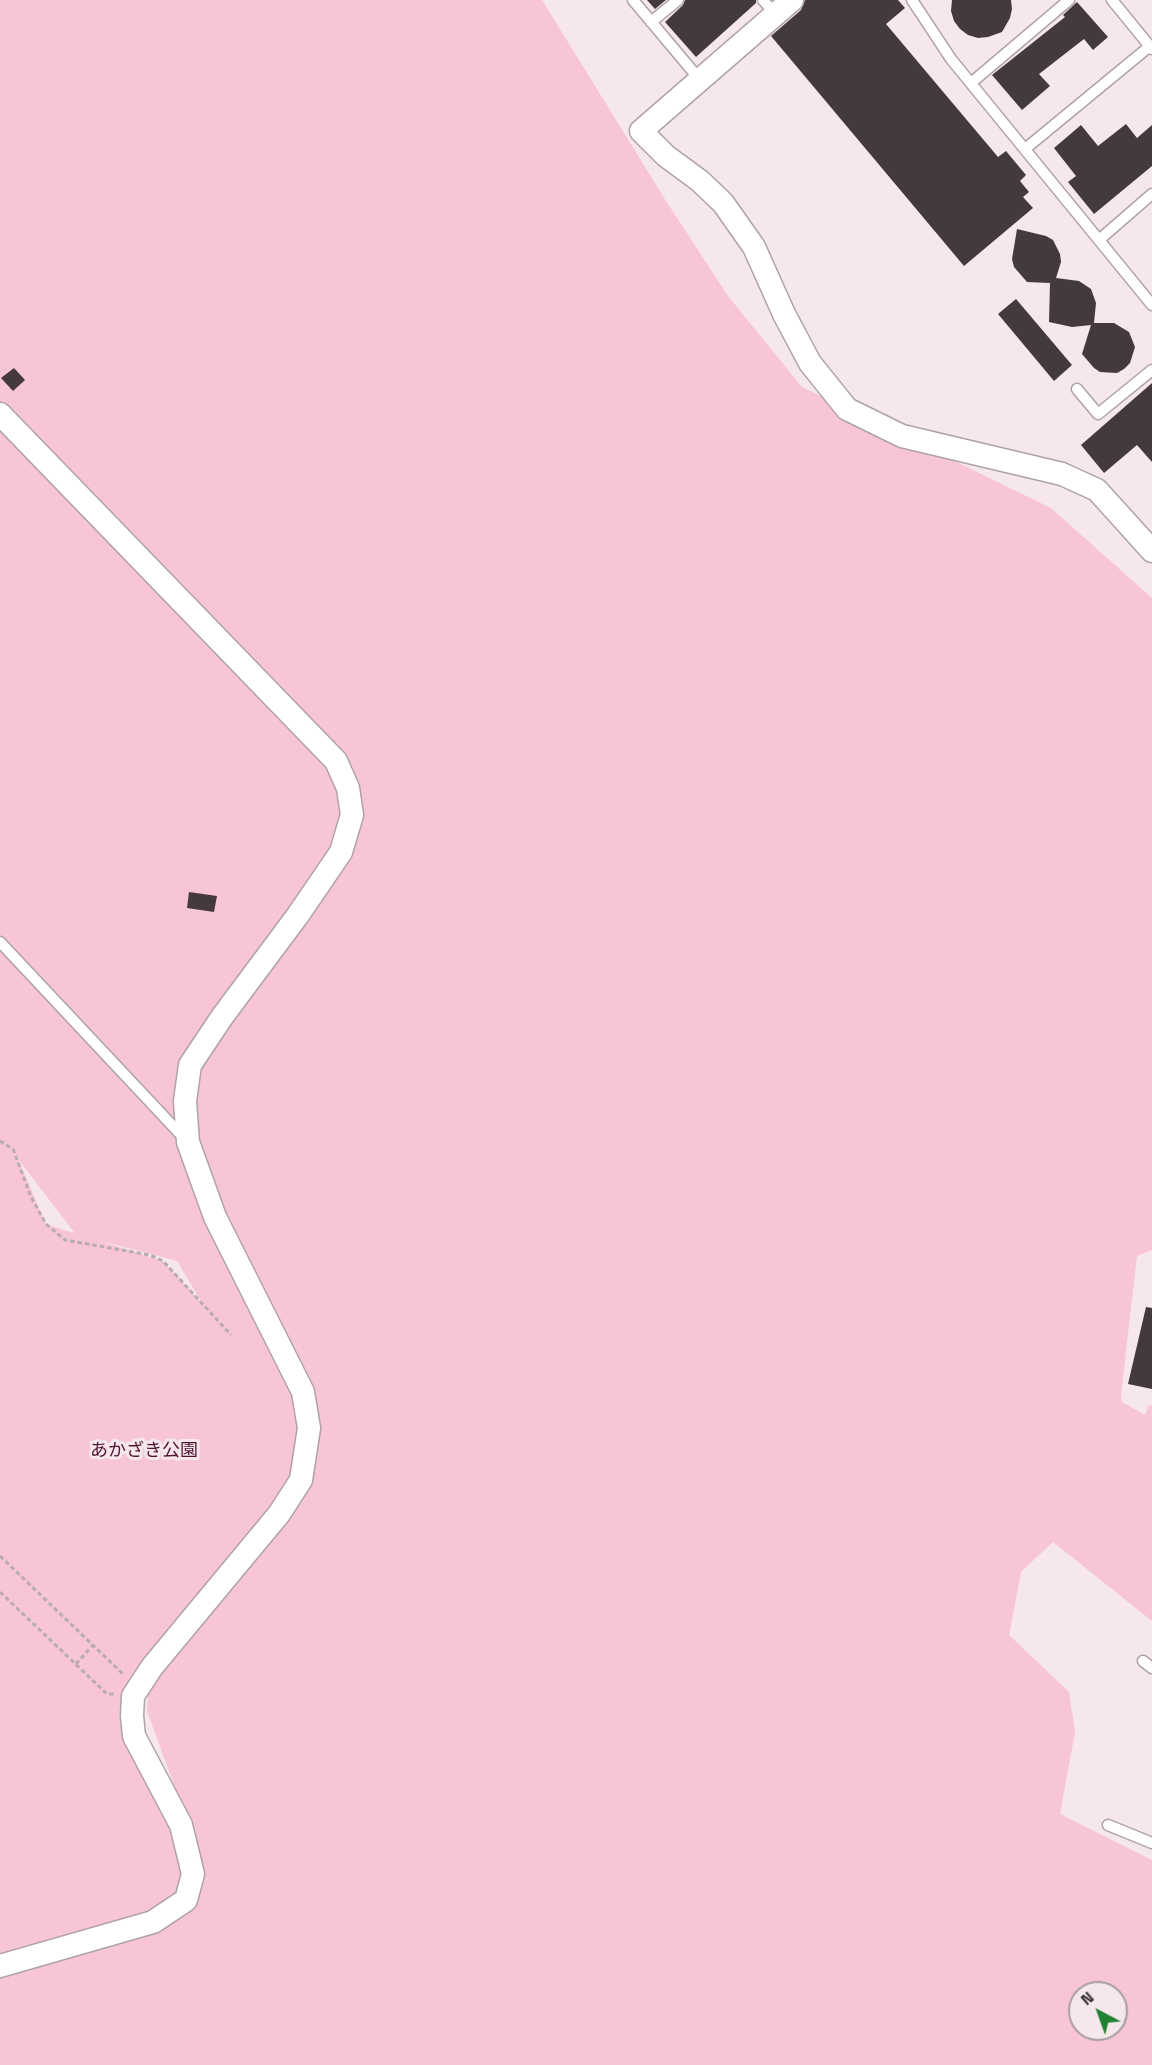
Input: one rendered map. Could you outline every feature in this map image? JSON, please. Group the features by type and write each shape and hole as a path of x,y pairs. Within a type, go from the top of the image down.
{"street":[{"path":"777,5 700,80 641,131 666,156 700,181 723,203 754,247 784,314 810,363 847,409 903,436 1062,474 1097,490 1152,551"},
{"path":"0,414 336,761 348,788 352,814 341,852 298,915 228,1008 190,1065 185,1101 188,1142 215,1217 303,1392 309,1428 301,1480 279,1514 152,1667 133,1696 134,1736 181,1825 193,1874 186,1900 153,1922 0,1966"}],"lane":[{"path":"633,0 700,80"},
{"path":"651,22 678,0"},
{"path":"912,0 951,59 1152,305"},
{"path":"971,83 1069,0"},
{"path":"1025,149 1151,48 1112,0"},
{"path":"1099,240 1152,194"},
{"path":"1077,389 1098,414 1152,370"},
{"path":"0,942 188,1142"},
{"path":"1108,1826 1152,1843"}],"path":[{"path":"0,1141 14,1149 31,1197 46,1224 65,1240 150,1255 163,1261 231,1335"},
{"path":"0,1556 124,1676 133,1696 107,1694 0,1592"},
{"path":"76,1664 93,1645"}],"green space":[{"name":"あかざき公園","path":"0,0 542,0 666,201 728,296 802,387 1051,508 1152,598 1152,1250 1137,1256 1121,1395 1122,1402 1145,1415 1148,1406 1152,1405 1152,1621 1053,1542 1021,1572 1009,1635 1069,1692 1075,1732 1060,1814 1152,1860 1152,2065 0,2065","holes":["18,1159 74,1232 73,1233 46,1224","97,1240 177,1261 202,1303 163,1261","148,1694 147,1711 175,1788 169,1800 132,1716"]}],"building":[{"path":"647,0 666,0 655,9"},
{"path":"685,0 756,0 756,3 696,57 665,22 683,5"},
{"path":"805,0 898,0 905,8 886,24 998,157 1006,151 1026,175 1020,181 1029,192 1023,197 1033,208 964,266 771,36 801,10"},
{"path":"952,0 1011,0 1010,18 1002,32 978,38 968,35 954,21 951,11"},
{"path":"1077,2 1108,37 1093,50 1084,39 1039,74 1050,86 1022,110 992,75 1065,17 1063,15"},
{"path":"1126,124 1137,138 1152,125 1152,166 1094,214 1068,182 1076,176 1054,148 1081,125 1098,146"},
{"path":"1017,229 1053,240 1061,262 1056,278 1079,281 1091,289 1096,303 1094,323 1114,323 1129,332 1135,347 1130,363 1124,369 1117,373 1100,372 1082,354 1091,325 1072,327 1049,322 1050,283 1027,282 1014,267 1012,259"},
{"path":"1016,299 1072,365 1054,381 998,314"},
{"path":"14,368 25,380 13,391 1,378"},
{"path":"1152,383 1152,462 1137,445 1104,473 1081,445"},
{"path":"189,892 217,896 214,912 187,908"},
{"path":"1146,1307 1152,1308 1152,1389 1128,1384"}]}
